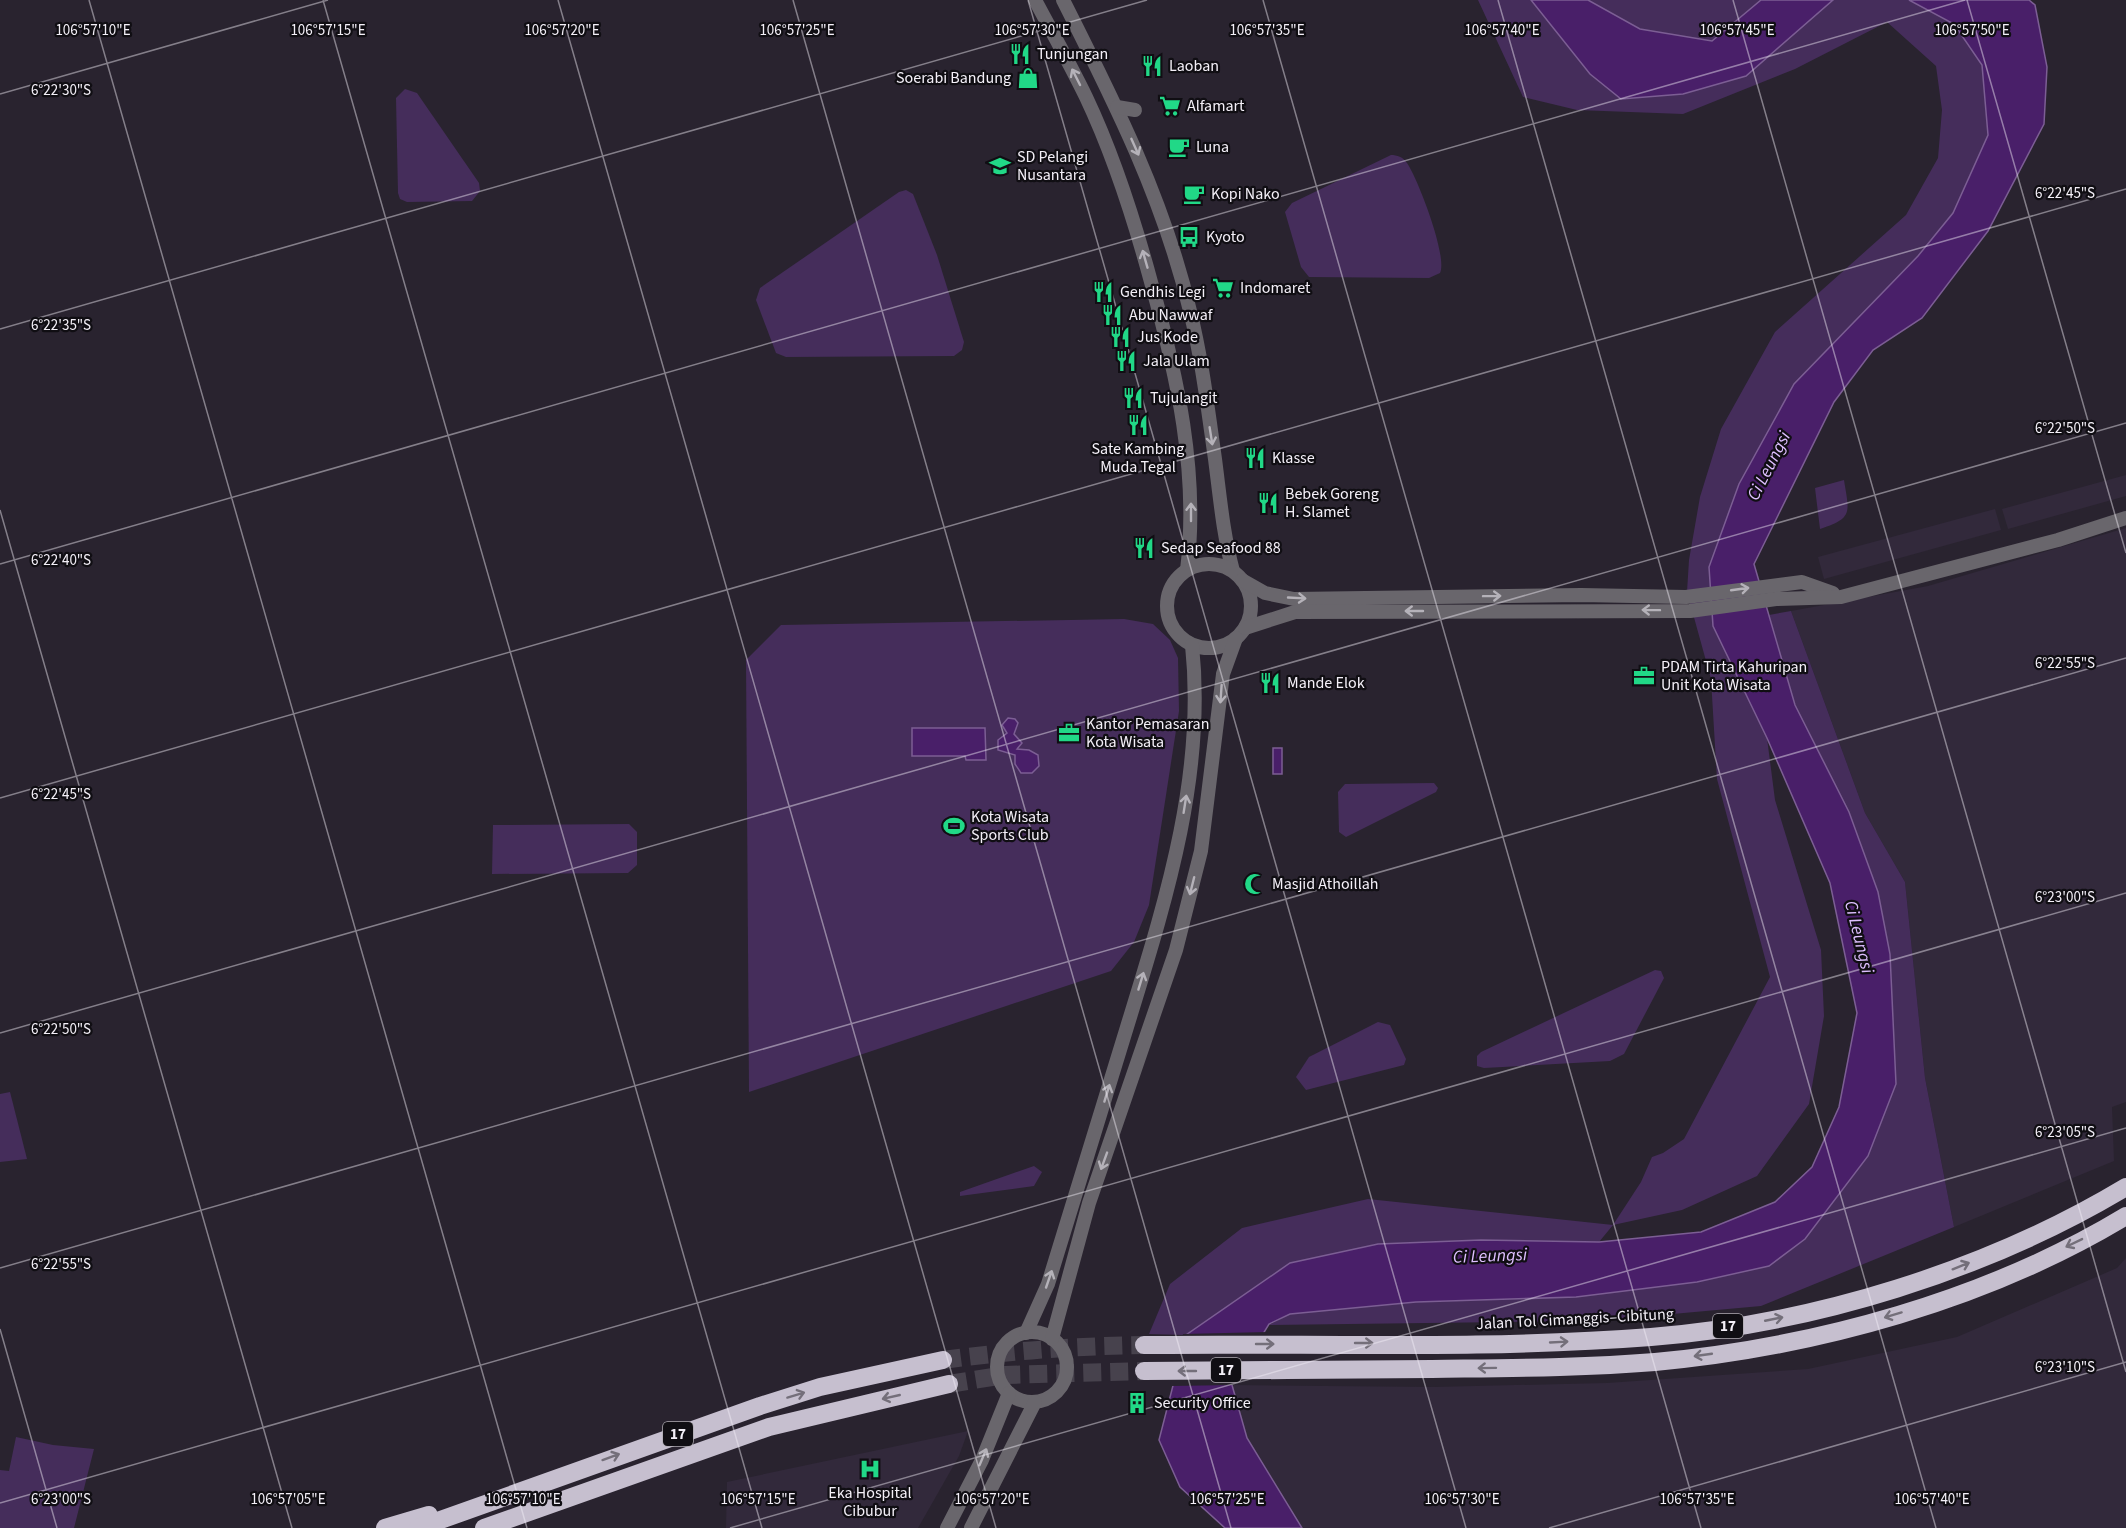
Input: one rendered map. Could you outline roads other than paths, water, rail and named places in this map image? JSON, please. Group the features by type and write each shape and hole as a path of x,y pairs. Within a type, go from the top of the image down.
{"highway":[{"name":"Jalan Tol Cimanggis–Cibitung","path":"1144,1345 1526,1343 1653,1337 1770,1320 1855,1301 1944,1273 2018,1243 2126,1187"},
{"name":"17","path":"1144,1371 1527,1368 1656,1362 1776,1344 1864,1324 1953,1296 2028,1266 2126,1216"},
{"name":"17","path":"418,1528 570,1472 820,1387 944,1360"},
{"name":"17","path":"484,1528 769,1427 948,1384"},
{"path":"385,1528 570,1472"}],"street":[{"path":"1035,0 1087,99 1132,210 1174,364 1191,493 1191,537 1187,570"},
{"path":"1052,1339 1089,1203 1152,1027 1176,950 1201,851 1223,674 1251,604 1249,591 1238,576 1224,532 1198,350 1172,245 1152,186 1117,107 1063,0"},
{"path":"1082,117 1087,99"},
{"path":"1117,107 1135,110"},
{"path":"1198,350 1208,336"},
{"path":"1159,356 1174,364"},
{"path":"1841,597 1802,582 1686,597 1581,595 1294,599 1265,593 1238,576 1210,564 1187,570 1171,587 1167,598 1168,616 1177,633 1192,645 1215,647 1240,633 1295,612 1690,611 1776,599 1841,597 2058,540 2126,518"},
{"path":"1026,1333 1048,1284 1165,903 1181,829 1196,732 1197,687 1192,645"},
{"path":"1035,1332 1052,1339 1062,1350 1068,1366 1061,1386 1054,1394 1035,1402 1021,1400 1008,1393 998,1377 998,1358 1008,1341 1026,1333 1035,1332"},
{"path":"947,1528 982,1460 1008,1393"},
{"path":"971,1528 1035,1402"}],"water":[{"path":"1531,0 1588,0 1640,29 1712,41 1761,0 1833,0 1746,76 1683,94 1621,99 1590,74"},
{"name":"Ci Leungsi","path":"1909,0 2029,0 2035,5 2047,67 2044,124 1988,231 1922,318 1873,350 1834,402 1754,564 1795,705 1849,812 1878,892 1890,954 1896,1084 1868,1156 1805,1239 1769,1266 1697,1282 1576,1297 1416,1302 1290,1314 1269,1324 1232,1385 1247,1438 1302,1528 1225,1528 1180,1487 1159,1440 1186,1335 1290,1263 1378,1244 1481,1240 1599,1242 1701,1232 1775,1202 1812,1167 1839,1107 1857,1013 1830,883 1767,738 1713,626 1709,567 1739,484 1794,384 1918,256 1953,213 1988,135 1982,65 1954,24"},
{"path":"1008,718 1015,719 1018,723 1014,734 1022,743 1017,749 1029,750 1038,755 1039,766 1032,773 1021,773 1015,764 1015,755 998,750 998,740 1007,733 1002,725"},
{"path":"912,728 985,728 986,760 966,760 965,756 912,756"},
{"path":"1273,748 1282,748 1282,774 1273,774"}],"tunnel":[{"path":"943,1360 1093,1346 1144,1345"},
{"path":"949,1384 1005,1375 1144,1371"}],"place":[{"name":"Tunjungan","path":"1020,54"},
{"name":"Laoban","path":"1152,66"},
{"name":"Soerabi Bandung","path":"1028,78"},
{"name":"Alfamart","path":"1170,106"},
{"name":"Luna","path":"1179,147"},
{"name":"SD Pelangi Nusantara","path":"1000,166"},
{"name":"Kopi Nako","path":"1194,194"},
{"name":"Kyoto","path":"1189,237"},
{"name":"Indomaret","path":"1223,288"},
{"name":"Gendhis Legi","path":"1103,292"},
{"name":"Abu Nawwaf","path":"1112,315"},
{"name":"Jus Kode","path":"1120,337"},
{"name":"Jala Ulam","path":"1126,361"},
{"name":"Tujulangit","path":"1133,398"},
{"name":"Sate Kambing Muda Tegal","path":"1138,425"},
{"name":"Klasse","path":"1255,458"},
{"name":"Bebek Goreng H. Slamet","path":"1268,503"},
{"name":"Sedap Seafood 88","path":"1144,548"},
{"name":"PDAM Tirta Kahuripan Unit Kota Wisata","path":"1644,676"},
{"name":"Mande Elok","path":"1270,683"},
{"name":"Kantor Pemasaran Kota Wisata","path":"1069,733"},
{"name":"Kota Wisata Sports Club","path":"954,826"},
{"name":"Masjid Athoillah","path":"1255,884"},
{"name":"Security Office","path":"1137,1403"},
{"name":"Eka Hospital Cibubur","path":"870,1469"}]}
